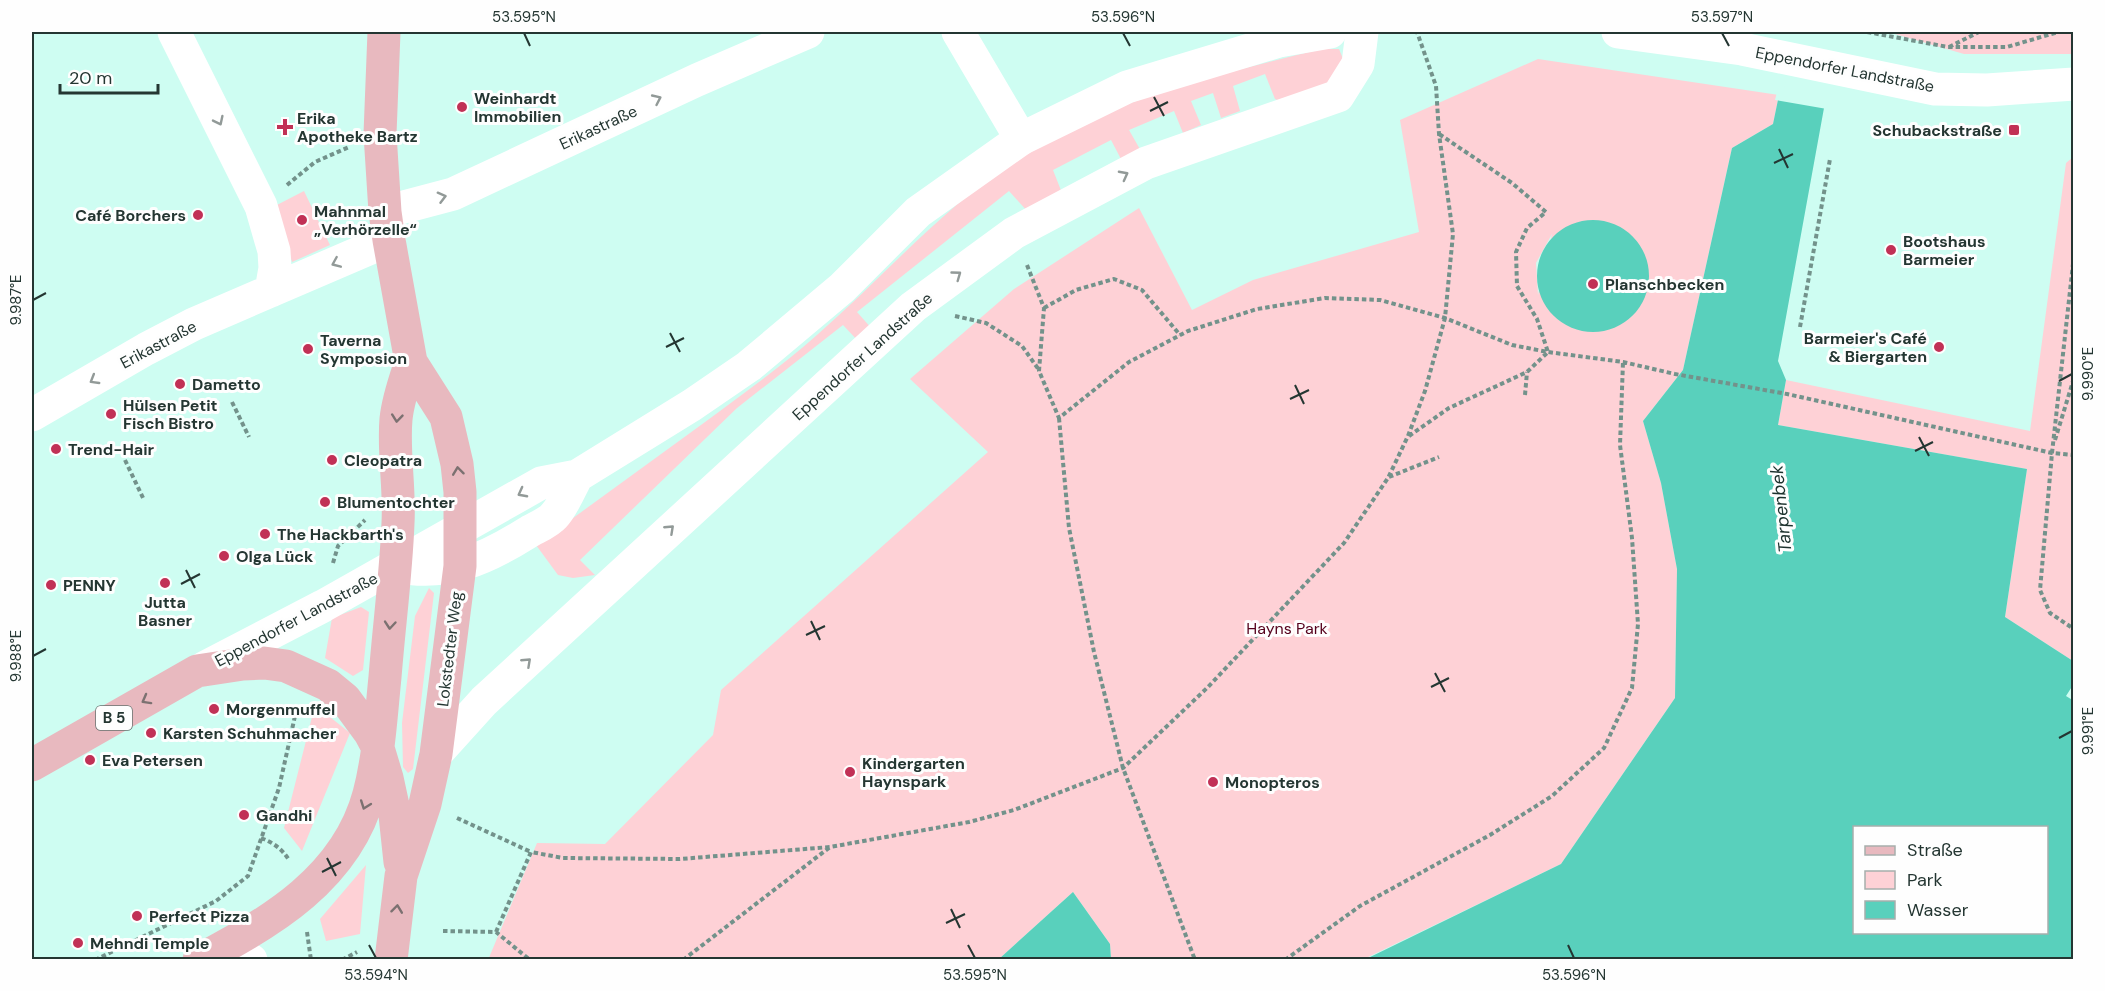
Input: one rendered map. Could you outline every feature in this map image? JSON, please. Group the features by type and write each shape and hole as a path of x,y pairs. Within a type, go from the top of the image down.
{"main road":[{"name":"Lokstedter Weg","path":"384,32 380,134 387,226 411,362 446,417 457,464 460,492 460,566 436,754 424,804 401,876 392,951"},
{"name":"Lokstedter Weg","path":"378,748 399,498 397,417 401,390 411,362"},
{"name":"Eppendorfer Landstraße","path":"32,765 197,671 264,663 286,666 328,685 345,699 361,718 378,748 395,815 401,876"},
{"path":"224,956 265,922 300,898 326,873 342,851 358,822 369,795 378,748"}],"street":[{"path":"174,32 261,206 274,251 275,268 272,291"},
{"name":"Erikastraße","path":"32,416 146,349 228,308 272,291 387,226 697,80 808,32"},
{"path":"958,32 1021,139"},
{"name":"Eppendorfer Landstraße","path":"197,671 395,566 541,483 577,476 692,405 749,366 842,288 918,212 1021,139 1127,87 1279,41 1330,32"},
{"name":"Eppendorfer Landstraße","path":"436,754 484,701 913,307 1014,233 1146,163 1338,96 1358,64 1362,32"},
{"name":"Eppendorfer Landstraße","path":"1618,32 1731,47 1935,89 1987,90 2073,84"},
{"name":"Eppendorfer Landstraße","path":"395,566 430,570 460,566 493,552 554,517 577,476"}],"path":[{"path":"457,818 531,852 563,858 680,859 830,847 969,822 1014,810 1123,768 1207,688 1344,543 1388,478 1408,436 1425,391 1445,318 1453,234 1439,134 1436,86 1417,32"},
{"path":"1868,32 1948,47 2007,47 2058,32"},
{"path":"1948,47 1978,32"},
{"path":"261,206 315,162 380,134"},
{"path":"1439,134 1512,183 1546,212 1527,228 1516,252 1517,286 1537,319 1548,352"},
{"path":"1800,327 1830,159"},
{"path":"2073,255 2040,590 2050,613 2073,629"},
{"path":"1030,272 1044,308 1039,371"},
{"path":"1044,308 1076,290 1114,279 1142,290 1180,335"},
{"path":"1059,418 1129,362 1180,335 1257,309 1325,298 1380,300 1445,318 1512,345 1623,362 1675,374 1787,394 2052,453 2073,455"},
{"path":"979,321 986,322 1022,346 1039,371 1059,418 1069,528 1094,652 1123,768 1195,960"},
{"path":"1408,436 1449,408 1527,372 1548,352"},
{"path":"1285,960 1360,906 1490,835 1552,796 1604,748 1632,688 1638,624 1632,538 1620,445 1623,362"},
{"path":"1525,395 1527,372"},
{"path":"2052,453 2073,378"},
{"path":"232,402 249,437"},
{"path":"1388,478 1438,458"},
{"path":"125,460 144,500"},
{"path":"95,960 216,901 248,876 261,838 284,851 289,860"},
{"path":"684,959 830,847"},
{"path":"496,932 531,852"},
{"path":"306,928 311,960"},
{"path":"443,931 496,932 530,960"},
{"path":"342,960 357,952"}],"green space":[{"path":"1888,32 2073,32 2073,54 1964,54"},
{"path":"1322,49 1339,49 1346,66 1341,77 1285,103 1275,99 1265,74 1233,86 1240,111 1221,118 1213,93 1191,101 1201,125 1183,133 1174,111 1129,130 1141,151 1122,161 1111,140 1053,170 1062,193 1028,212 1009,191 857,312 873,330 859,342 843,325 737,408 580,560 595,575 573,578 558,575 536,545 789,358 817,335 962,200 993,175 1026,153 1061,133 1125,105 1222,74"},
{"name":"Hayns Park","path":"1538,59 1779,95 1773,124 1732,148 1683,370 1643,421 1661,483 1677,569 1675,698 1561,864 1364,959 1111,959 1110,944 1073,892 999,959 488,960 537,843 605,844 713,735 721,690 988,452 910,379 1014,289 1139,208 1192,310 1253,280 1419,232 1400,120","holes":["1552,234 1538,295 1536,263"]},
{"path":"2073,157 2073,661 2005,617 2027,469 1778,425 1786,380 2030,431 2066,163"},
{"path":"304,191 330,245 292,262 285,235 273,207"},
{"path":"429,588 434,593 413,769 408,773 403,767 402,723 415,616"},
{"path":"361,607 369,612 363,670 353,676 325,658 332,618"},
{"path":"315,705 350,733 302,851 284,828"},
{"path":"366,865 360,934 326,941 320,919"}],"water":[{"name":"Tarpenbek","path":"1779,95 1824,108 1778,361 1786,380 1778,425 2027,469 2005,617 2073,661 2073,685 2066,696 2074,701 2073,959 1364,960 1561,864 1675,698 1677,569 1661,483 1643,421 1683,370 1732,148 1773,124"},
{"name":"Planschbecken","path":"1593,220 1615,224 1633,236 1645,254 1649,276 1645,298 1633,316 1615,328 1593,332 1571,328 1553,316 1541,298 1537,276 1541,254 1553,236 1571,224"},
{"path":"1073,892 1110,944 1111,959 999,959"}],"pier":[{"path":"1790,32 1851,32 1827,109 1775,100 1777,92 1784,93"}],"place":[{"name":"Weinhardt Immobilien","path":"462,107"},
{"name":"Erika Apotheke Bartz","path":"285,127"},
{"name":"Schubackstraße","path":"2014,130"},
{"name":"Café Borchers","path":"198,215"},
{"name":"Mahnmal „Verhörzelle“","path":"302,220"},
{"name":"Bootshaus Barmeier","path":"1891,250"},
{"name":"Planschbecken","path":"1593,284"},
{"name":"Barmeier's Café & Biergarten","path":"1939,347"},
{"name":"Taverna Symposion","path":"308,349"},
{"name":"Dametto","path":"180,384"},
{"name":"Hülsen Petit Fisch Bistro","path":"111,414"},
{"name":"Trend-Hair","path":"56,449"},
{"name":"Cleopatra","path":"332,460"},
{"name":"Blumentochter","path":"325,502"},
{"name":"The Hackbarth's","path":"265,534"},
{"name":"Olga Lück","path":"224,556"},
{"name":"Jutta Basner","path":"165,583"},
{"name":"PENNY","path":"51,585"},
{"name":"Morgenmuffel","path":"214,709"},
{"name":"Karsten Schuhmacher","path":"151,733"},
{"name":"Eva Petersen","path":"90,760"},
{"name":"Kindergarten Haynspark","path":"850,772"},
{"name":"Monopteros","path":"1213,782"},
{"name":"Gandhi","path":"244,815"},
{"name":"Perfect Pizza","path":"137,916"},
{"name":"Mehndi Temple","path":"78,943"}]}
